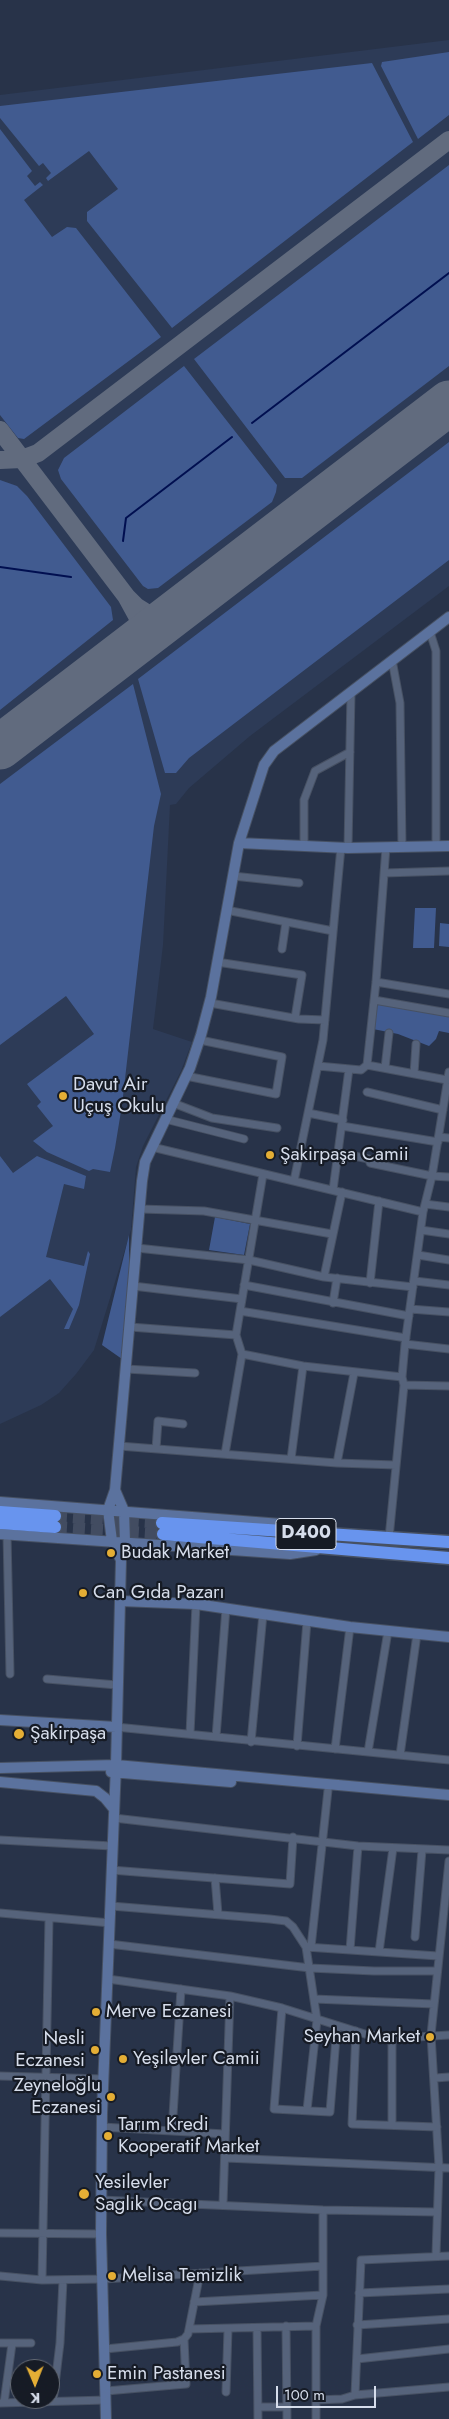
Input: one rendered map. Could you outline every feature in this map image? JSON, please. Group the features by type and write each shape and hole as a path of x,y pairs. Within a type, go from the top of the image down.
{"highway":[{"path":"0,1512 55,1521 0,1523"},
{"name":"D400","path":"449,1542 162,1529 330,1548 449,1558"}],"main road":[{"path":"120,1560 112,1541 108,1510 115,1490 140,1209 146,1162 186,1076 200,1040 210,1003 239,844 264,765 274,751 449,617"},
{"path":"239,844 344,848 449,846"},
{"path":"106,2419 101,2234 102,2127 116,1769 117,1684 121,1601 120,1560 125,1542 124,1511 115,1490"},
{"path":"0,1502 294,1525 324,1535"},
{"path":"4,1534 290,1554 330,1548"},
{"path":"121,1601 196,1604 350,1627 449,1637"},
{"path":"0,1720 116,1727"},
{"path":"0,1768 116,1769 449,1795"},
{"path":"0,1774 116,1769 449,1800"},
{"path":"0,1782 96,1791 105,1798 114,1814"}],"street":[{"path":"430,632 436,652 436,847"},
{"path":"392,660 400,703 402,847"},
{"path":"294,1181 318,1066 325,1020 333,930 344,848 350,752 351,692"},
{"path":"304,845 304,800 315,772 350,752"},
{"path":"318,1066 361,1070 367,1065 376,982 386,847"},
{"path":"384,873 449,871"},
{"path":"232,876 299,884"},
{"path":"226,910 333,930"},
{"path":"282,949 286,922"},
{"path":"217,962 302,975 295,1018"},
{"path":"376,982 449,994"},
{"path":"374,1000 449,1013"},
{"path":"210,1003 295,1018 325,1020"},
{"path":"385,1068 389,1033"},
{"path":"186,1076 276,1094 282,1057 200,1040"},
{"path":"414,1074 416,1044"},
{"path":"367,1065 447,1080"},
{"path":"333,1190 349,1069"},
{"path":"389,1538 409,1313 424,1208 447,1097 449,1072"},
{"path":"367,1092 443,1110"},
{"path":"173,1103 212,1118 277,1128"},
{"path":"308,1113 343,1123 439,1140 449,1138"},
{"path":"165,1119 244,1139"},
{"path":"152,1148 379,1201 424,1208 449,1207"},
{"path":"339,1153 368,1159 370,1163 432,1176 449,1177"},
{"path":"225,1454 242,1354 236,1335 263,1174"},
{"path":"324,1277 342,1192"},
{"path":"370,1283 379,1201"},
{"path":"140,1209 204,1211 332,1234"},
{"path":"421,1230 449,1234"},
{"path":"137,1248 249,1260 324,1277 370,1283 449,1285"},
{"path":"418,1256 449,1260"},
{"path":"333,1303 337,1278"},
{"path":"244,1285 333,1303 409,1313 449,1312"},
{"path":"133,1286 242,1299"},
{"path":"240,1311 449,1349"},
{"path":"130,1327 236,1335"},
{"path":"242,1354 303,1366 402,1377"},
{"path":"291,1459 303,1366"},
{"path":"126,1369 195,1374"},
{"path":"337,1463 354,1373"},
{"path":"404,1386 449,1386"},
{"path":"156,1449 158,1421 183,1424"},
{"path":"119,1446 337,1463 396,1465"},
{"path":"4,1534 10,1674"},
{"path":"190,1734 196,1604"},
{"path":"216,1737 226,1608"},
{"path":"251,1742 263,1614"},
{"path":"296,1746 307,1621"},
{"path":"336,1749 350,1627"},
{"path":"368,1752 388,1631"},
{"path":"400,1755 418,1634"},
{"path":"47,1679 117,1684"},
{"path":"116,1727 251,1742 449,1760"},
{"path":"307,2110 317,2020 308,1947 328,1790"},
{"path":"114,1814 358,1846 449,1850"},
{"path":"112,1870 290,1884 294,1837"},
{"path":"0,1840 112,1846"},
{"path":"350,1950 358,1846"},
{"path":"379,1952 393,1848"},
{"path":"415,1937 422,1850"},
{"path":"436,2255 439,2167 431,2035 436,1971 449,1861"},
{"path":"215,1878 218,1914"},
{"path":"111,1906 286,1921 308,1947 438,1956"},
{"path":"0,1913 110,1923"},
{"path":"42,2280 49,1918"},
{"path":"109,1944 310,1968 374,1972 436,1971"},
{"path":"108,1979 230,1996 282,2008 356,2031 392,2037 449,2035"},
{"path":"172,2131 180,1989"},
{"path":"223,2204 230,1996"},
{"path":"314,1999 434,2004"},
{"path":"282,2008 274,2109 330,2112 337,2026"},
{"path":"356,2031 352,2124 437,2128"},
{"path":"392,2037 392,2125"},
{"path":"0,2076 104,2079"},
{"path":"435,2078 449,2078"},
{"path":"102,2127 225,2134"},
{"path":"226,2158 449,2168"},
{"path":"101,2200 323,2210 436,2212"},
{"path":"316,2419 316,2326 323,2295 323,2210"},
{"path":"0,2233 101,2234"},
{"path":"355,2395 361,2260 436,2255 449,2256"},
{"path":"0,2276 42,2280 103,2279 323,2266"},
{"path":"60,2400 106,2396 186,2384 184,2339 189,2329 200,2274"},
{"path":"58,2359 63,2280"},
{"path":"359,2293 449,2289"},
{"path":"194,2302 323,2295"},
{"path":"357,2325 449,2319"},
{"path":"286,2326 287,2419"},
{"path":"189,2329 316,2326"},
{"path":"257,2328 258,2419"},
{"path":"226,2392 228,2329"},
{"path":"105,2349 177,2342 184,2339"},
{"path":"0,2343 31,2343"},
{"path":"2,2403 12,2344"},
{"path":"357,2359 449,2349"},
{"path":"316,2400 342,2399 355,2395 449,2387"},
{"path":"258,2407 288,2407"}],"shaded area":[{"path":"449,40 449,586 250,736 189,788 176,804 170,805 163,945 153,1029 192,1042 181,1071 143,1146 136,1167 131,1230 94,1350 59,1393 41,1405 0,1424 0,95"},
{"path":"449,52 449,115 418,139 381,66 382,62"},
{"path":"372,63 413,142 172,328 87,221 87,212 118,189 89,151 48,181 46,178 51,173 43,163 39,166 0,118 0,106"},
{"path":"0,129 32,171 27,176 35,186 40,182 43,185 24,200 52,237 67,227 76,228 161,337 24,439 18,438 0,415"},
{"path":"449,165 449,366 302,478 285,478 194,359"},
{"path":"184,366 277,485 276,492 272,502 158,588 148,589 143,586 61,479 58,470 64,458"},
{"path":"449,442 449,560 189,758 176,773 165,773 138,679"},
{"path":"0,480 17,486 27,496 111,607 113,620 0,710"},
{"path":"133,684 161,794 154,826 122,1105 115,1148 110,1172 93,1169 89,1171 47,1152 33,1141 53,1126 37,1106 41,1102 27,1084 94,1034 66,996 0,1045 0,784"},
{"path":"415,908 436,908 434,948 413,948"},
{"path":"440,923 449,924 449,947 439,946"},
{"path":"375,1003 449,1017 449,1033 439,1031 436,1039 429,1046 398,1034 373,1029"},
{"path":"0,1156 13,1173 37,1156 86,1176 84,1189 64,1184 46,1257 84,1266 88,1251 90,1254 79,1305 69,1329 64,1329 73,1309 50,1279 0,1317"},
{"path":"215,1217 250,1224 244,1255 209,1250"},
{"path":"129,1235 129,1278 122,1359 102,1345"}],"waterway":[{"path":"252,423 449,273"},
{"path":"123,541 126,518 232,437"},
{"path":"0,567 71,577"}],"taxiway":[{"path":"0,460 22,459 38,453 449,140"},
{"path":"0,430 126,596"},
{"path":"129,648 140,632 138,618 126,596 137,607 153,617 161,619 171,616"}],"runway":[{"path":"0,747 449,403"}],"tunnel":[{"path":"55,1516 162,1523"},
{"path":"55,1527 163,1534"}],"place":[{"name":"Davut Air Uçuş Okulu","path":"63,1096"},
{"name":"Şakirpaşa Camii","path":"270,1155"},
{"name":"Budak Market","path":"111,1553"},
{"name":"Can Gıda Pazarı","path":"83,1593"},
{"name":"Şakirpaşa","path":"19,1734"},
{"name":"Merve Eczanesi","path":"96,2012"},
{"name":"Seyhan Market","path":"430,2037"},
{"name":"Nesli Eczanesi","path":"95,2050"},
{"name":"Yeşilevler Camii","path":"123,2059"},
{"name":"Zeyneloğlu Eczanesi","path":"111,2097"},
{"name":"Tarım Kredi Kooperatif Market","path":"108,2136"},
{"name":"Yesilevler Saglık Ocagı","path":"84,2194"},
{"name":"Melisa Temizlik","path":"112,2276"},
{"name":"Emin Pastanesi","path":"97,2374"}]}
